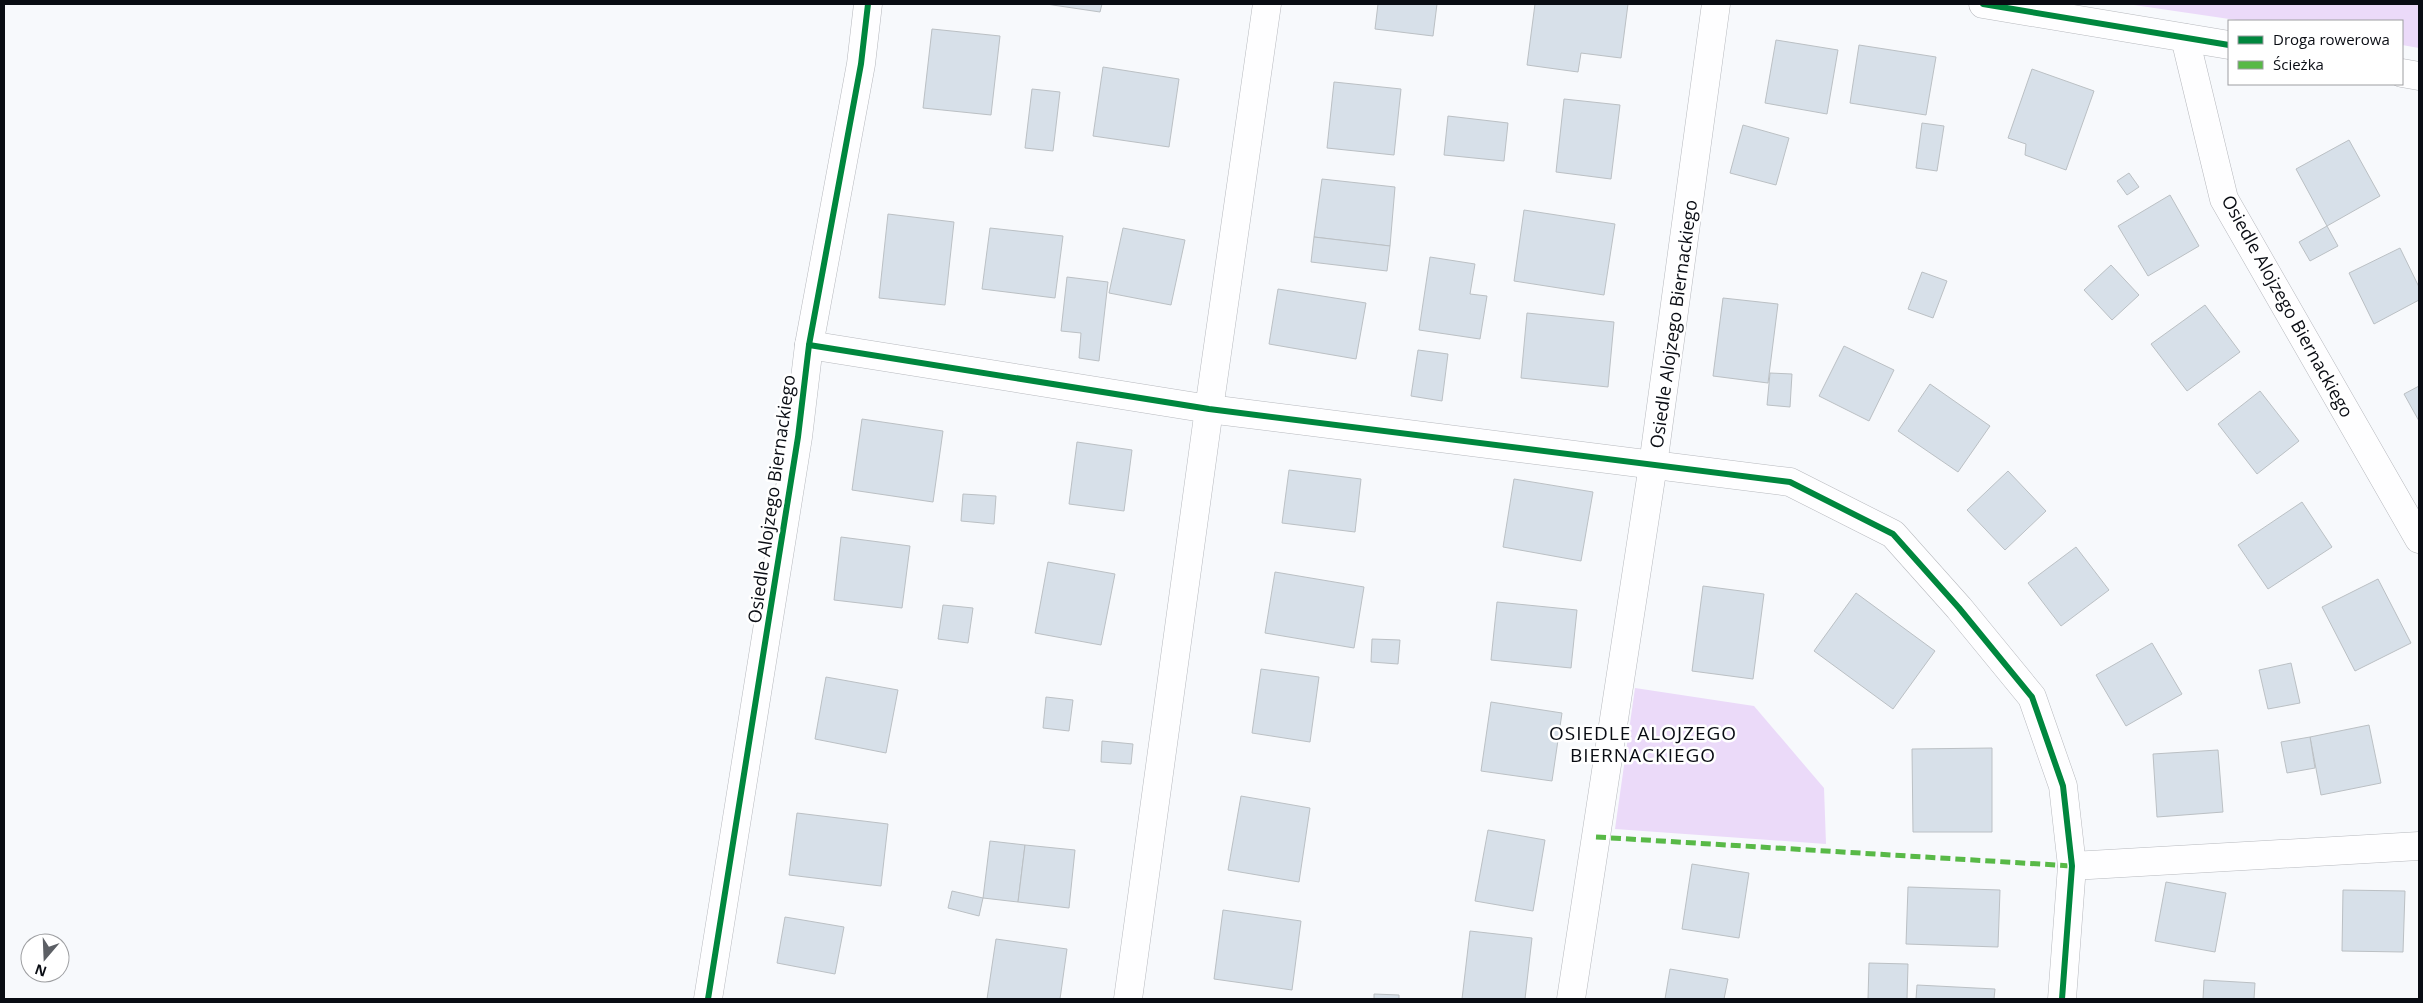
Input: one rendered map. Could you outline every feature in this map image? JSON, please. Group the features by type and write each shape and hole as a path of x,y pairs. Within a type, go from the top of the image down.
{"street":[{"name":"Osiedle Alojzego Biernackiego","path":"708,999 798,437 808,345 861,64 868,4"},
{"path":"1128,999 1267,4"},
{"name":"Osiedle Alojzego Biernackiego","path":"1571,999 1654,465 1716,4"},
{"path":"1983,4 2228,45"},
{"name":"Osiedle Alojzego Biernackiego","path":"2185,38 2224,199 2418,534"},
{"path":"2403,73 2419,76"},
{"path":"808,345 1209,409 1790,482 1893,534 1959,608 2032,697 2064,786 2072,866 2062,999"},
{"path":"2072,866 2419,846"}],"shaded area":[{"path":"2127,4 2419,4 2419,48 2403,45 2403,20 2236,20"},
{"path":"1635,688 1754,706 1824,788 1826,844 1615,829"}],"building":[{"path":"1046,4 1102,4 1100,12"},
{"path":"1378,4 1437,4 1433,36 1375,29"},
{"path":"1535,4 1628,4 1621,58 1581,53 1578,72 1527,65"},
{"path":"932,29 1000,36 991,115 923,108"},
{"path":"1776,40 1838,50 1827,114 1765,103"},
{"path":"1859,45 1936,57 1926,115 1850,103"},
{"path":"1103,67 1179,79 1169,147 1093,136"},
{"path":"2032,69 2094,91 2066,170 2025,155 2026,144 2008,138"},
{"path":"1334,82 1401,89 1394,155 1327,148"},
{"path":"1032,89 1060,92 1053,151 1025,148"},
{"path":"1564,99 1620,105 1611,179 1556,172"},
{"path":"1448,116 1508,123 1504,161 1444,155"},
{"path":"1922,123 1944,126 1937,171 1916,168"},
{"path":"1743,125 1789,138 1776,185 1730,173"},
{"path":"2349,140 2380,196 2327,226 2296,169"},
{"path":"2129,173 2139,187 2127,195 2117,181"},
{"path":"1322,179 1395,187 1390,246 1314,237"},
{"path":"2170,195 2199,246 2148,276 2118,226"},
{"path":"1524,210 1615,224 1604,295 1514,281"},
{"path":"888,214 954,222 945,305 879,298"},
{"path":"2327,226 2338,246 2310,261 2299,242"},
{"path":"990,228 1063,236 1055,298 982,289"},
{"path":"1123,228 1185,240 1171,305 1109,293"},
{"path":"1314,237 1390,246 1387,271 1311,262"},
{"path":"2400,248 2419,287 2419,300 2374,324 2349,273"},
{"path":"1430,257 1475,264 1470,294 1487,296 1480,339 1419,330"},
{"path":"2111,265 2139,295 2112,320 2084,290"},
{"path":"1922,272 1947,281 1933,318 1908,309"},
{"path":"1067,277 1108,282 1099,361 1079,358 1081,333 1061,331"},
{"path":"1278,289 1366,303 1356,359 1269,344"},
{"path":"1723,298 1778,304 1768,383 1713,376"},
{"path":"2205,305 2240,352 2187,391 2151,344"},
{"path":"1527,313 1614,322 1608,387 1521,378"},
{"path":"1844,346 1894,370 1869,421 1819,396"},
{"path":"1418,350 1448,354 1442,401 1411,396"},
{"path":"1770,373 1792,374 1790,407 1767,405"},
{"path":"1930,384 1990,426 1958,472 1898,431"},
{"path":"2419,386 2419,421 2404,394"},
{"path":"2260,391 2299,441 2257,474 2218,424"},
{"path":"862,419 943,431 933,502 852,490"},
{"path":"1077,442 1132,450 1124,511 1069,504"},
{"path":"1289,470 1361,479 1355,532 1282,523"},
{"path":"2008,471 2046,511 2005,550 1967,510"},
{"path":"1514,479 1593,492 1581,561 1503,547"},
{"path":"963,494 996,496 994,524 961,521"},
{"path":"2302,502 2332,547 2268,589 2238,545"},
{"path":"841,537 910,546 902,608 834,600"},
{"path":"2076,547 2109,590 2061,626 2028,583"},
{"path":"1048,562 1115,574 1101,645 1035,633"},
{"path":"1275,572 1364,587 1354,648 1265,633"},
{"path":"2378,579 2411,643 2355,671 2322,607"},
{"path":"1703,586 1764,594 1753,679 1692,671"},
{"path":"1856,593 1935,651 1893,709 1814,651"},
{"path":"1497,602 1577,610 1571,668 1491,660"},
{"path":"943,605 973,608 968,643 938,639"},
{"path":"1372,639 1400,640 1398,664 1371,662"},
{"path":"2152,643 2182,694 2126,726 2096,675"},
{"path":"2291,663 2300,703 2268,709 2259,670"},
{"path":"1261,669 1319,677 1310,742 1252,733"},
{"path":"826,677 898,690 886,753 815,739"},
{"path":"1046,697 1073,700 1069,731 1043,728"},
{"path":"1491,702 1562,713 1552,781 1481,771"},
{"path":"2369,725 2381,783 2321,795 2310,737"},
{"path":"2310,737 2315,768 2287,773 2281,742"},
{"path":"1102,741 1133,744 1131,764 1101,762"},
{"path":"1992,748 1992,832 1913,832 1912,749"},
{"path":"2218,750 2223,812 2157,817 2153,754"},
{"path":"1241,796 1310,808 1299,882 1228,870"},
{"path":"797,813 888,824 881,886 789,875"},
{"path":"1488,830 1545,840 1533,911 1475,901"},
{"path":"990,841 1025,845 1018,902 983,898"},
{"path":"1025,845 1075,850 1069,908 1018,902"},
{"path":"1692,864 1749,873 1739,938 1682,929"},
{"path":"2166,882 2226,893 2215,952 2155,941"},
{"path":"1908,887 2000,890 1998,947 1906,944"},
{"path":"2343,890 2405,891 2403,952 2342,951"},
{"path":"952,891 983,898 979,916 948,908"},
{"path":"1223,910 1301,921 1292,990 1214,979"},
{"path":"785,917 844,927 835,974 777,963"},
{"path":"1470,931 1532,938 1525,999 1462,999"},
{"path":"996,939 1067,949 1060,999 987,999"},
{"path":"1869,963 1908,964 1907,999 1868,999"},
{"path":"1670,969 1728,979 1724,999 1665,999"},
{"path":"2204,980 2255,983 2254,999 2203,999"},
{"path":"1917,985 1995,989 1994,999 1916,999"},
{"path":"1374,994 1399,995 1399,999 1374,999"}],"marked path":[{"path":"1596,837 2072,866"}],"cycle path":[{"path":"708,999 798,437 809,345 861,64 868,4"},
{"path":"1983,4 2228,45"},
{"path":"809,345 1209,409 1790,482 1893,534 1959,608 2032,697 2063,786 2072,866 2062,999"}],"district":[{"name":"OSIEDLE ALOJZEGO BIERNACKIEGO","path":"1643,744"}]}
